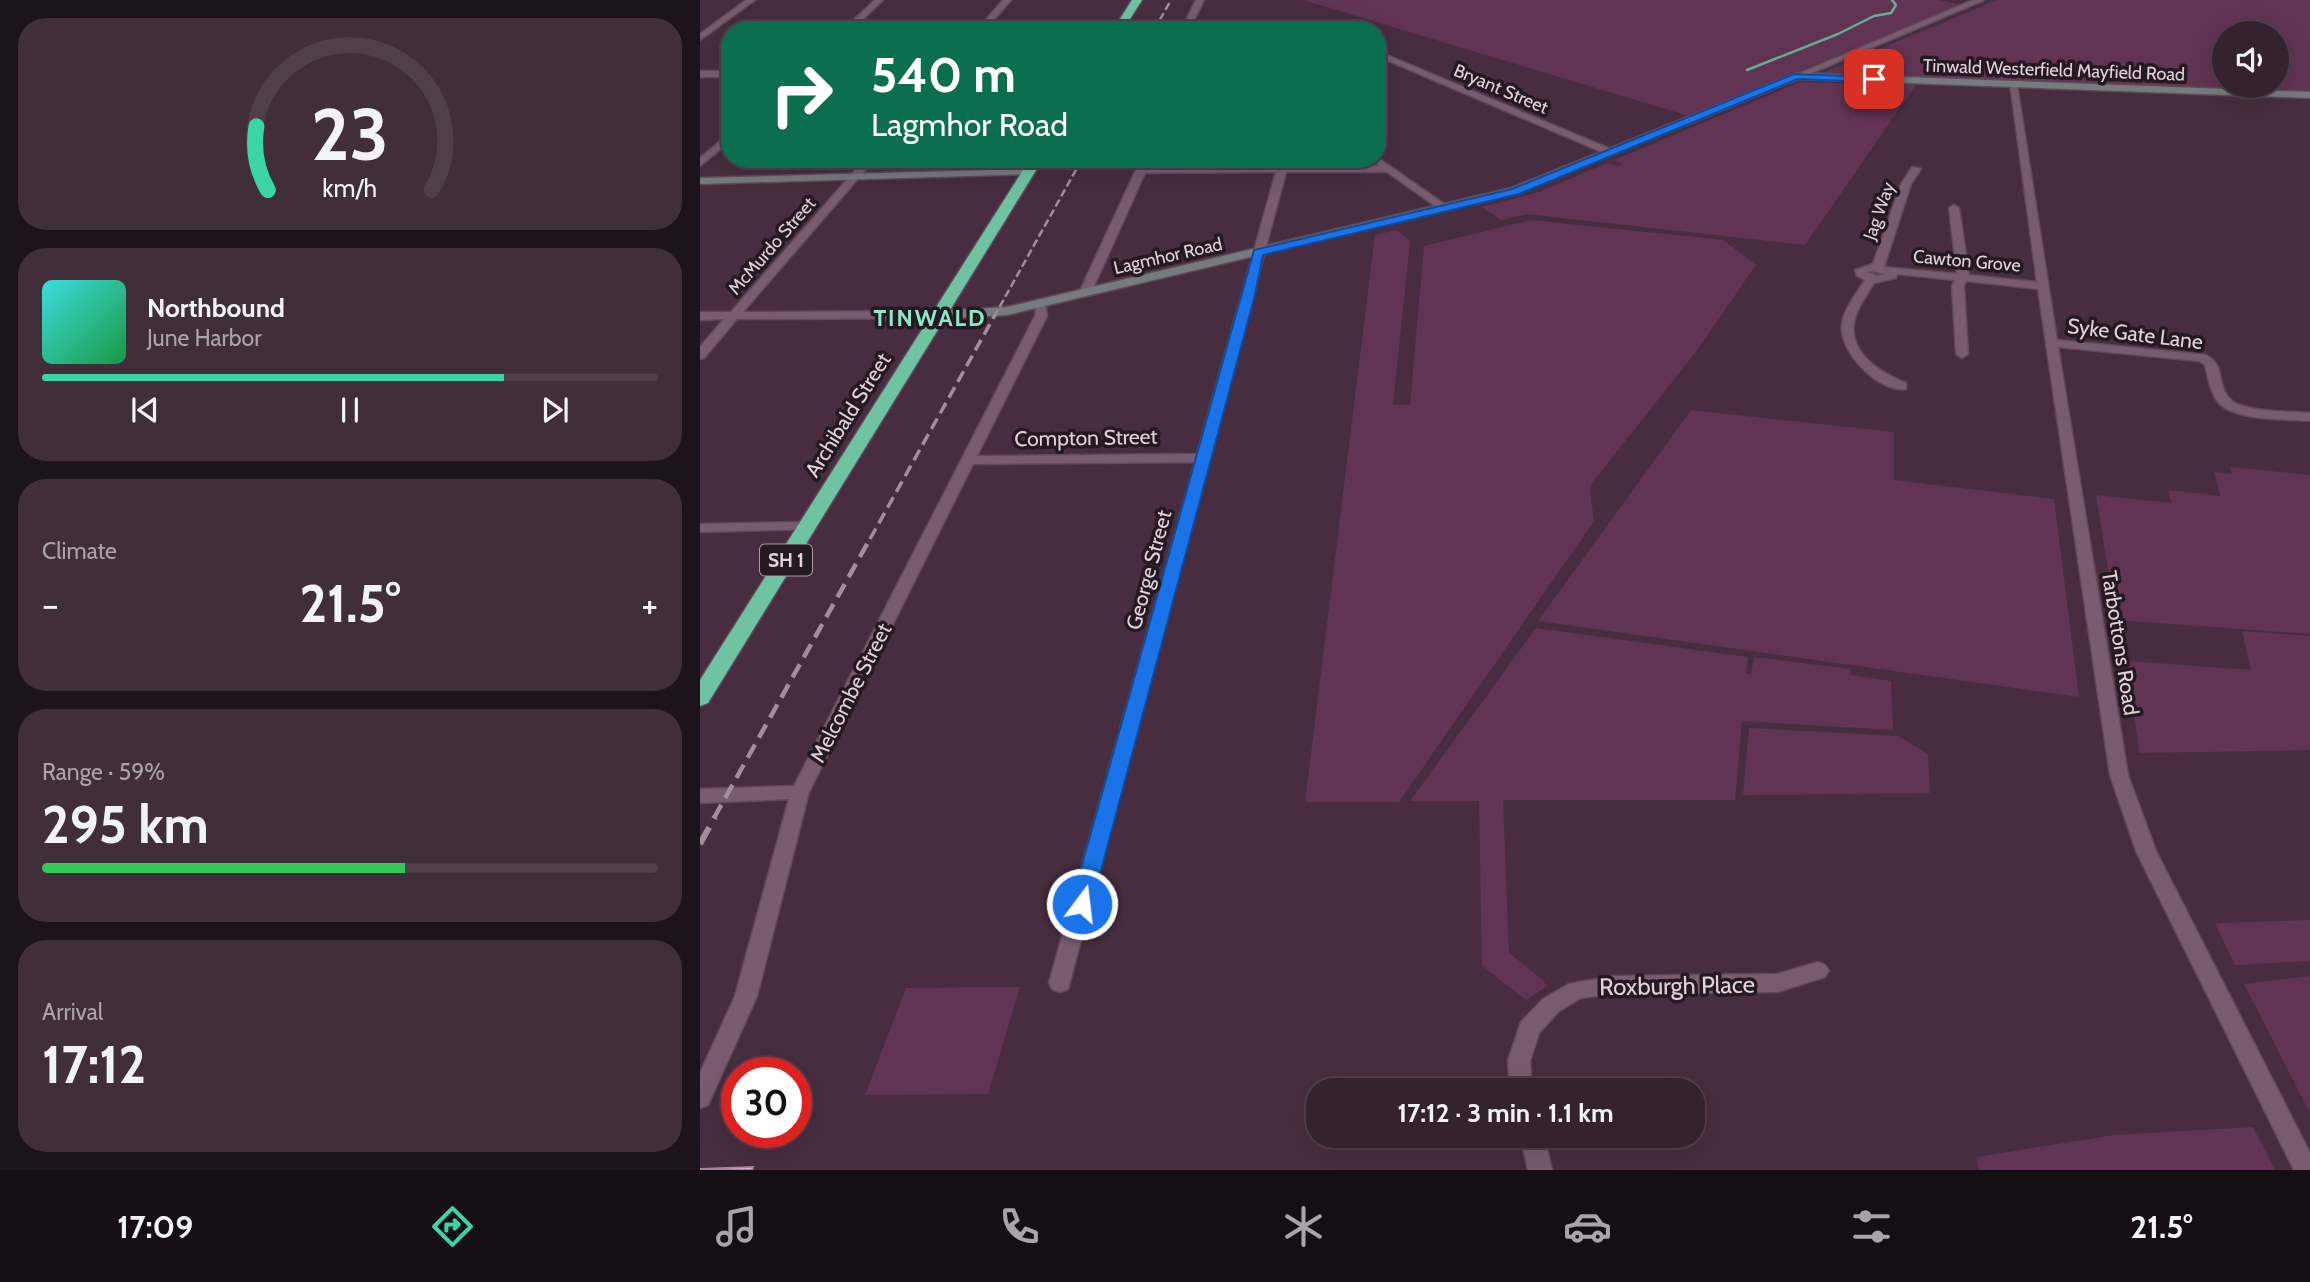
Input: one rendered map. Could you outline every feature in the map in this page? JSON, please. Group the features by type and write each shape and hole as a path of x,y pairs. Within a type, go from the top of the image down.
{"highway":[{"path":"1124,21 1137,0"},
{"name":"Archibald Street","path":"700,698 1031,168"}],"street":[{"path":"723,21 751,0"},
{"path":"857,21 879,0"},
{"path":"989,21 1007,0"},
{"path":"1190,21 1200,0"},
{"path":"1797,76 1980,0"},
{"path":"700,38 721,22"},
{"name":"Bryant Street","path":"1386,57 1612,153"},
{"path":"700,74 721,74"},
{"name":"Tinwald Westerfield Mayfield Road","path":"1797,76 2310,95"},
{"name":"Lagmhor Road","path":"939,315 1007,311 1515,191 1797,76"},
{"name":"Tarbottons Road","path":"2013,85 2109,724 2124,794 2163,887 2306,1170"},
{"path":"700,163 721,144"},
{"path":"1386,166 1444,208"},
{"name":"McMurdo Street","path":"700,355 862,168"},
{"path":"1085,293 1143,168"},
{"path":"1248,168 1390,169"},
{"name":"George Street","path":"1060,983 1250,295 1258,253 1282,169"},
{"name":"Jag Way","path":"1886,271 1906,184 1916,169"},
{"path":"700,181 1029,172"},
{"path":"1954,208 1962,354"},
{"name":"Cawton Grove","path":"1901,386 1874,373 1863,361 1848,336 1848,325 1853,312 1871,279 1886,271 2044,288"},
{"name":"Melcombe Street","path":"700,1098 746,996 794,807 800,793 1041,316 1041,303"},
{"path":"700,316 939,315"},
{"name":"Syke Gate Lane","path":"2052,343 2202,358 2211,363 2223,400 2230,405 2250,411 2310,417"},
{"name":"Compton Street","path":"969,460 1203,458"},
{"path":"700,528 808,526"},
{"path":"700,796 800,793"},
{"name":"Roxburgh Place","path":"1520,1078 1519,1061 1529,1029 1551,1005 1577,990 1613,985 1777,983 1818,971"},
{"path":"1535,1148 1540,1170"}],"shaded area":[{"path":"1303,0 1939,0 1961,5 1689,116 1386,25 1386,21 1373,21"},
{"path":"1997,0 2310,0 2310,91 2289,90 2289,21 2212,21 2212,88 1824,72"},
{"path":"1800,82 1916,85 1805,245 1527,214 1501,220 1482,207 1539,192 1607,163 1619,166 1622,164 1614,160"},
{"path":"1531,220 1723,240 1756,265 1695,353 1592,483 1590,490 1594,521 1399,802 1305,802 1375,235 1396,230 1410,241 1393,405 1410,405 1424,246"},
{"path":"1691,410 1894,432 1894,480 2054,499 2079,697 1538,621"},
{"path":"2230,467 2310,475 2310,634 2116,620 2096,495 2171,503 2168,490 2220,496 2214,472 2232,474"},
{"path":"1536,628 1748,657 1746,673 1751,675 1754,657 1850,669 1851,675 1891,681 1893,730 1742,721 1735,800 1503,800 1509,953 1547,986 1526,1000 1482,966 1479,801 1410,801"},
{"path":"2242,631 2310,636 2310,750 2139,753 2128,661 2251,670"},
{"path":"1749,728 1898,736 1928,754 1930,793 1743,795"},
{"path":"2310,920 2310,961 2235,965 2215,923"},
{"path":"2310,976 2310,1113 2244,984"},
{"path":"1020,987 988,1094 865,1095 906,988"},
{"path":"2253,1127 2275,1170 1979,1170 1976,1157 2114,1135"}],"building":[{"path":"753,1167 752,1170 700,1170 700,1169"}],"waterway":[{"path":"1747,70 1838,34 1874,16 1891,13 1896,5 1892,0"}],"railway":[{"path":"1159,21 1171,0"},
{"path":"994,317 1077,168"},
{"path":"870,539 995,315"},
{"path":"714,818 871,537"},
{"path":"700,844 715,817"}],"district":[{"name":"TINWALD","path":"930,318"}],"route":[{"path":"1082,904 1250,295 1258,253 1515,191 1797,76 1874,79"}]}
